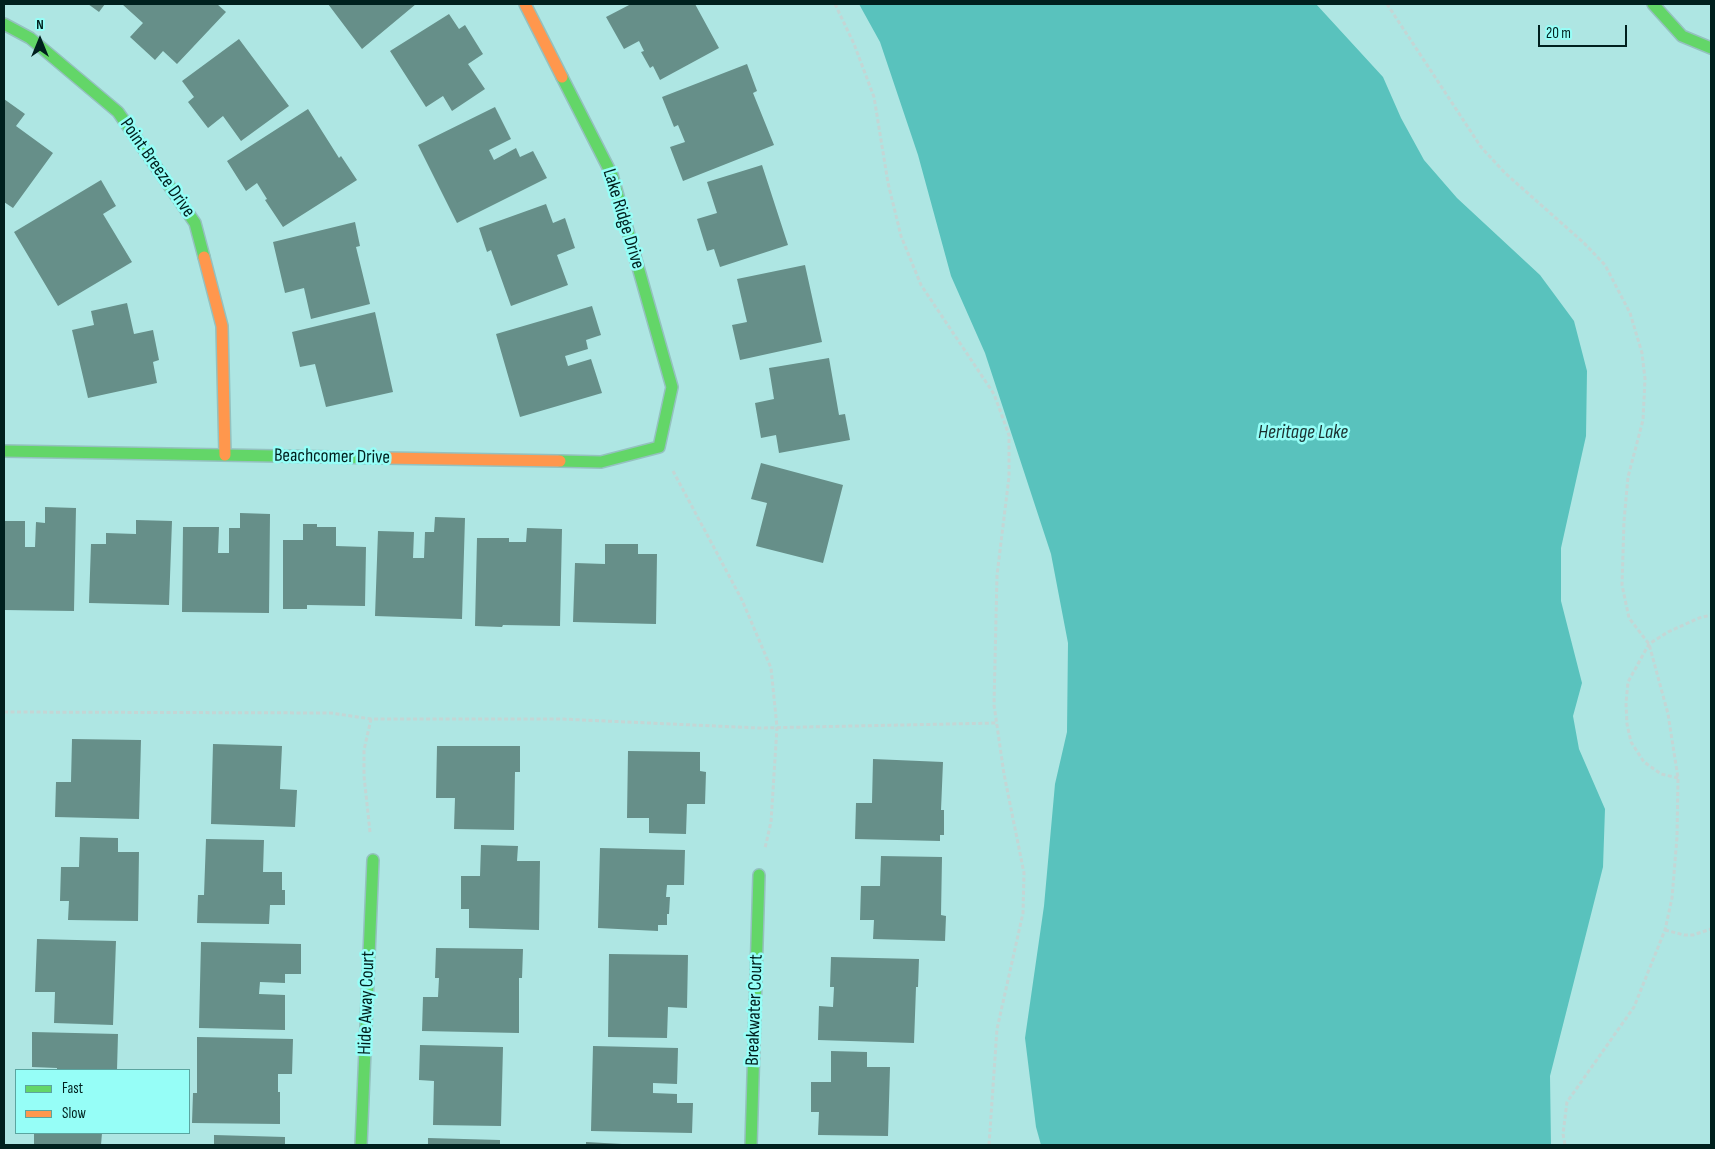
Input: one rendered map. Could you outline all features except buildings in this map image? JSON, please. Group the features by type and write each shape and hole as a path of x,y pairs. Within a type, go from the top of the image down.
{"street":[{"name":"Lake Ridge Drive","path":"525,4 612,174 672,387 659,447"},
{"path":"1653,4 1682,36 1711,48"},
{"name":"Point Breeze Drive","path":"4,24 30,38 118,112 195,223 222,326 224,455"},
{"name":"Beachcomer Drive","path":"4,451 601,462 659,447"},
{"name":"Hide Away Court","path":"362,1145 373,860"},
{"name":"Breakwater Court","path":"751,1145 759,876"}],"path":[{"path":"835,4 854,44 874,97 888,183 901,236 921,285 994,394 1008,435 1008,477 997,575 994,705 1004,774 1024,873 1023,913 998,1028 989,1145"},
{"path":"1387,4 1481,147 1605,265 1630,313 1642,353 1645,379 1643,420 1628,486 1624,520 1622,584 1629,618 1649,644 1668,714 1678,778 1677,837 1672,898 1666,930 1634,1007 1567,1102 1564,1134 1565,1145"},
{"path":"659,447 691,502 742,600 771,668 777,727 771,822 759,876"},
{"path":"1678,778 1660,774 1644,762 1631,742 1627,724 1628,682 1649,644 1668,632 1699,618 1711,615"},
{"path":"4,712 332,712 371,719 561,719 759,728 997,723"},
{"path":"371,719 364,750 364,776 373,860"},
{"path":"1666,930 1694,934 1711,929"}],"water":[{"name":"Heritage Lake","path":"859,4 1316,4 1383,77 1401,118 1424,160 1457,198 1540,275 1574,321 1587,371 1586,436 1561,548 1561,601 1582,683 1573,716 1579,749 1605,809 1603,867 1550,1076 1551,1145 1041,1145 1036,1127 1025,1038 1044,906 1055,784 1067,732 1068,643 1051,554 985,353 951,276 918,155 880,42"}],"traffic: fast":[{"path":"1653,4 1682,36 1711,48"},
{"path":"4,24 30,38 118,112 195,223 204,257"},
{"path":"560,461 601,462 659,447 672,387 612,175 562,77"},
{"path":"4,451 385,458"},
{"path":"361,1145 373,860"},
{"path":"751,1145 759,875"}],"traffic: slow":[{"path":"525,4 562,77"},
{"path":"204,257 222,326 225,455"},
{"path":"385,458 560,461"}]}
